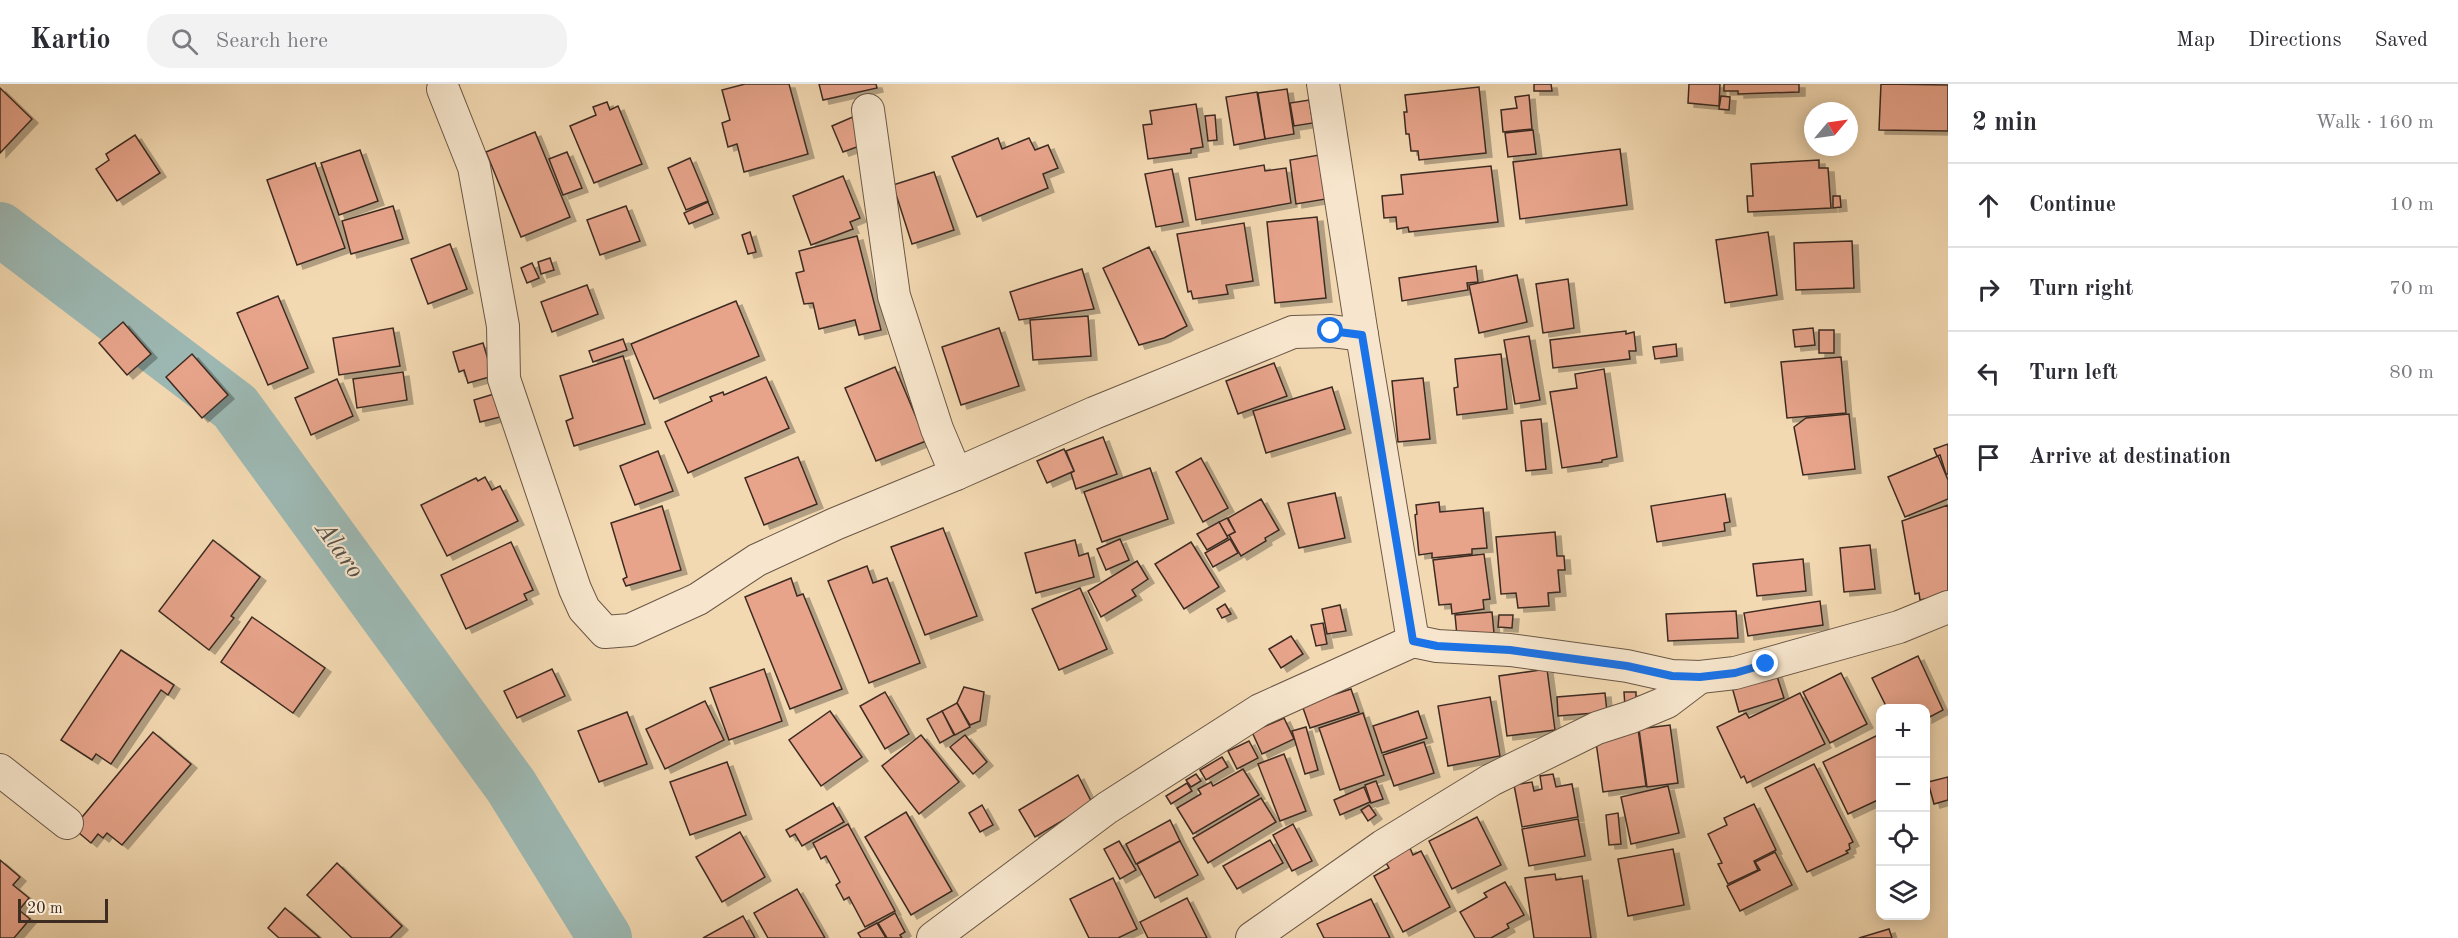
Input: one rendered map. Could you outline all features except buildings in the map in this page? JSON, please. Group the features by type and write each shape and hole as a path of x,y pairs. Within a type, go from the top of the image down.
{"street":[{"path":"1323,84 1413,641"},
{"path":"443,89 474,167 503,326 504,379 575,589 584,609 605,632 630,630 698,599 757,560 835,524 1094,413 1293,332 1331,331 1362,335"},
{"path":"868,110 894,296 937,429 956,474"},
{"path":"933,938 1107,808 1260,710 1413,641 1437,646 1510,650 1627,666 1672,676 1700,677 1735,673 1899,627 1948,607"},
{"path":"1252,938 1383,846 1491,780 1597,728 1667,702 1700,677"},
{"path":"0,770 67,823"}],"waterway":[{"name":"Alaro","path":"0,229 235,407 511,786 605,938"}],"route":[{"path":"1331,331 1362,335 1413,641 1437,646 1510,650 1627,666 1672,676 1700,677 1735,673 1766,664"}]}
